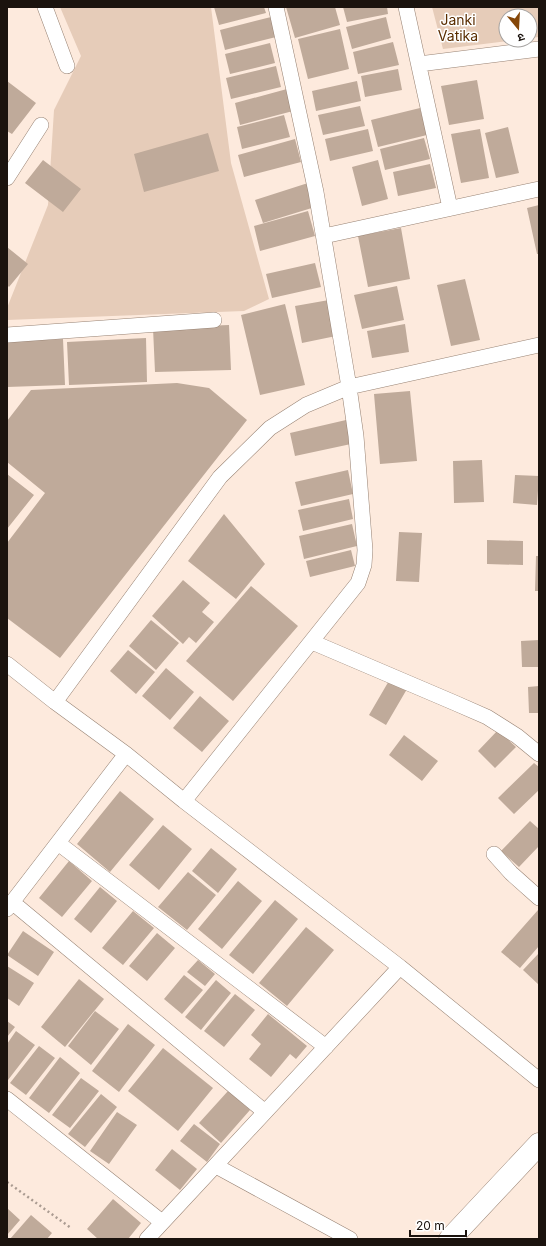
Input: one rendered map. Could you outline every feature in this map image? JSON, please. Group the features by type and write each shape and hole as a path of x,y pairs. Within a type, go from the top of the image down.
{"street":[{"path":"44,7 67,66"},
{"path":"184,801 358,583 364,565 365,550 356,436 349,387 316,192 276,7"},
{"path":"406,7 450,208"},
{"path":"419,64 539,49"},
{"path":"7,178 41,125"},
{"path":"324,236 539,189"},
{"path":"7,335 214,320"},
{"path":"55,702 220,477 270,428 306,405 349,387 539,345"},
{"path":"312,642 455,702 487,718 517,736 539,754"},
{"path":"7,664 55,702 126,754 184,801 400,967 539,1080"},
{"path":"126,754 9,905 265,1112"},
{"path":"58,843 326,1047"},
{"path":"494,854 539,898"},
{"path":"147,1239 400,967"},
{"path":"7,1099 162,1222"},
{"path":"450,1239 539,1144"},
{"path":"216,1166 350,1239"}],"path":[{"path":"7,1182 71,1228"}],"green space":[{"path":"60,7 211,7 231,163 269,299 244,311 7,320 7,308 48,205 54,110 81,56"},
{"name":"Janki Vatika","path":"432,7 539,7 539,37 538,8 498,8 498,42 443,49"}],"building":[{"path":"214,7 264,7 266,13 219,25"},
{"path":"286,7 335,7 340,25 295,38"},
{"path":"343,7 387,7 388,14 347,22"},
{"path":"271,17 276,37 225,50 220,30"},
{"path":"386,17 391,38 352,49 346,27"},
{"path":"340,29 349,69 308,79 298,39"},
{"path":"393,42 399,65 358,74 353,52"},
{"path":"270,43 275,63 230,74 225,54"},
{"path":"276,66 281,87 231,99 226,78"},
{"path":"398,69 402,90 365,97 361,76"},
{"path":"477,80 484,119 449,125 441,86"},
{"path":"7,81 36,103 12,134 7,131"},
{"path":"357,81 361,101 316,111 312,91"},
{"path":"287,89 293,111 240,125 235,103"},
{"path":"360,106 365,126 323,135 318,115"},
{"path":"420,108 427,135 378,147 371,120"},
{"path":"284,115 290,137 242,149 237,127"},
{"path":"508,127 519,173 496,178 485,133"},
{"path":"368,129 373,151 330,161 325,139"},
{"path":"480,129 489,178 461,183 451,134"},
{"path":"208,133 219,171 144,192 134,154"},
{"path":"424,138 430,159 385,170 380,149"},
{"path":"295,139 301,162 244,177 238,155"},
{"path":"43,160 81,189 63,212 25,183"},
{"path":"378,160 388,199 362,206 352,167"},
{"path":"430,164 436,188 398,196 393,172"},
{"path":"308,183 315,207 263,223 255,200"},
{"path":"539,205 539,254 537,254 527,208"},
{"path":"308,211 315,236 260,251 254,226"},
{"path":"401,228 410,279 368,287 358,236"},
{"path":"7,247 28,264 9,287 7,285"},
{"path":"315,263 321,287 272,298 266,274"},
{"path":"465,279 480,340 451,346 437,285"},
{"path":"397,286 404,320 362,329 354,295"},
{"path":"329,300 336,336 302,343 295,306"},
{"path":"285,304 305,385 260,395 241,315"},
{"path":"405,324 409,352 372,358 367,331"},
{"path":"229,325 231,370 155,372 153,328"},
{"path":"146,338 147,382 69,385 67,342"},
{"path":"63,339 65,385 7,387 7,341"},
{"path":"177,383 209,388 247,420 60,658 7,618 7,543 45,493 7,462 7,421 31,390"},
{"path":"410,391 417,461 380,464 374,394"},
{"path":"346,420 351,444 295,456 290,433"},
{"path":"482,460 484,502 454,503 453,461"},
{"path":"348,470 353,494 301,506 295,482"},
{"path":"7,474 34,495 7,529"},
{"path":"515,475 539,476 537,505 513,503"},
{"path":"349,499 353,519 303,531 298,510"},
{"path":"224,514 265,564 236,599 188,561"},
{"path":"352,524 357,546 304,559 299,536"},
{"path":"399,532 422,533 419,582 396,581"},
{"path":"487,540 523,541 523,565 487,564"},
{"path":"351,550 355,566 310,577 306,561"},
{"path":"536,556 539,556 539,591 535,591"},
{"path":"183,580 210,603 202,612 214,622 196,643 189,637 183,644 152,616"},
{"path":"251,586 298,626 233,701 186,661"},
{"path":"151,620 179,643 156,670 129,646"},
{"path":"539,640 539,667 522,667 521,641"},
{"path":"128,650 155,672 136,694 110,671"},
{"path":"166,668 194,692 170,720 142,696"},
{"path":"390,679 407,689 386,725 369,715"},
{"path":"539,686 539,713 529,713 528,687"},
{"path":"200,696 229,721 202,752 173,728"},
{"path":"498,730 516,747 495,768 478,751"},
{"path":"404,735 438,761 422,781 389,755"},
{"path":"534,763 539,767 539,790 514,814 498,798"},
{"path":"120,791 154,819 110,872 77,844"},
{"path":"530,821 539,829 539,846 519,867 501,851"},
{"path":"163,825 192,849 159,890 129,865"},
{"path":"211,848 237,869 218,893 192,871"},
{"path":"69,861 92,881 62,917 39,898"},
{"path":"188,872 216,895 187,930 158,907"},
{"path":"238,881 262,901 222,949 198,929"},
{"path":"100,887 117,901 91,933 74,919"},
{"path":"275,900 298,919 253,974 229,955"},
{"path":"538,910 539,946 520,968 501,952"},
{"path":"133,911 154,928 123,965 102,948"},
{"path":"306,927 334,950 287,1006 259,983"},
{"path":"23,931 54,952 38,976 7,955"},
{"path":"157,933 175,948 147,981 129,966"},
{"path":"539,953 539,985 523,970"},
{"path":"198,960 215,974 205,986 187,972"},
{"path":"7,966 34,983 19,1006 7,998"},
{"path":"184,975 203,990 182,1014 164,999"},
{"path":"79,979 104,999 65,1047 41,1027"},
{"path":"216,980 231,993 201,1030 185,1017"},
{"path":"235,994 255,1010 224,1047 204,1031"},
{"path":"95,1011 119,1029 91,1065 68,1046"},
{"path":"268,1014 307,1046 296,1059 290,1054 271,1077 249,1059 261,1044 251,1035"},
{"path":"7,1021 15,1027 7,1037"},
{"path":"128,1024 155,1045 119,1092 92,1071"},
{"path":"16,1031 35,1045 8,1080 7,1044"},
{"path":"39,1046 55,1058 26,1095 10,1083"},
{"path":"163,1048 213,1088 178,1131 128,1091"},
{"path":"60,1057 80,1073 49,1113 29,1098"},
{"path":"81,1078 99,1091 70,1128 52,1115"},
{"path":"228,1091 250,1110 221,1143 199,1123"},
{"path":"101,1094 117,1107 85,1147 68,1134"},
{"path":"117,1112 137,1125 109,1164 90,1151"},
{"path":"194,1124 220,1144 207,1162 180,1141"},
{"path":"172,1149 197,1169 180,1190 155,1170"},
{"path":"113,1199 141,1223 128,1239 98,1239 87,1229"},
{"path":"7,1208 20,1220 7,1235"},
{"path":"31,1215 52,1233 47,1239 10,1239"}]}
